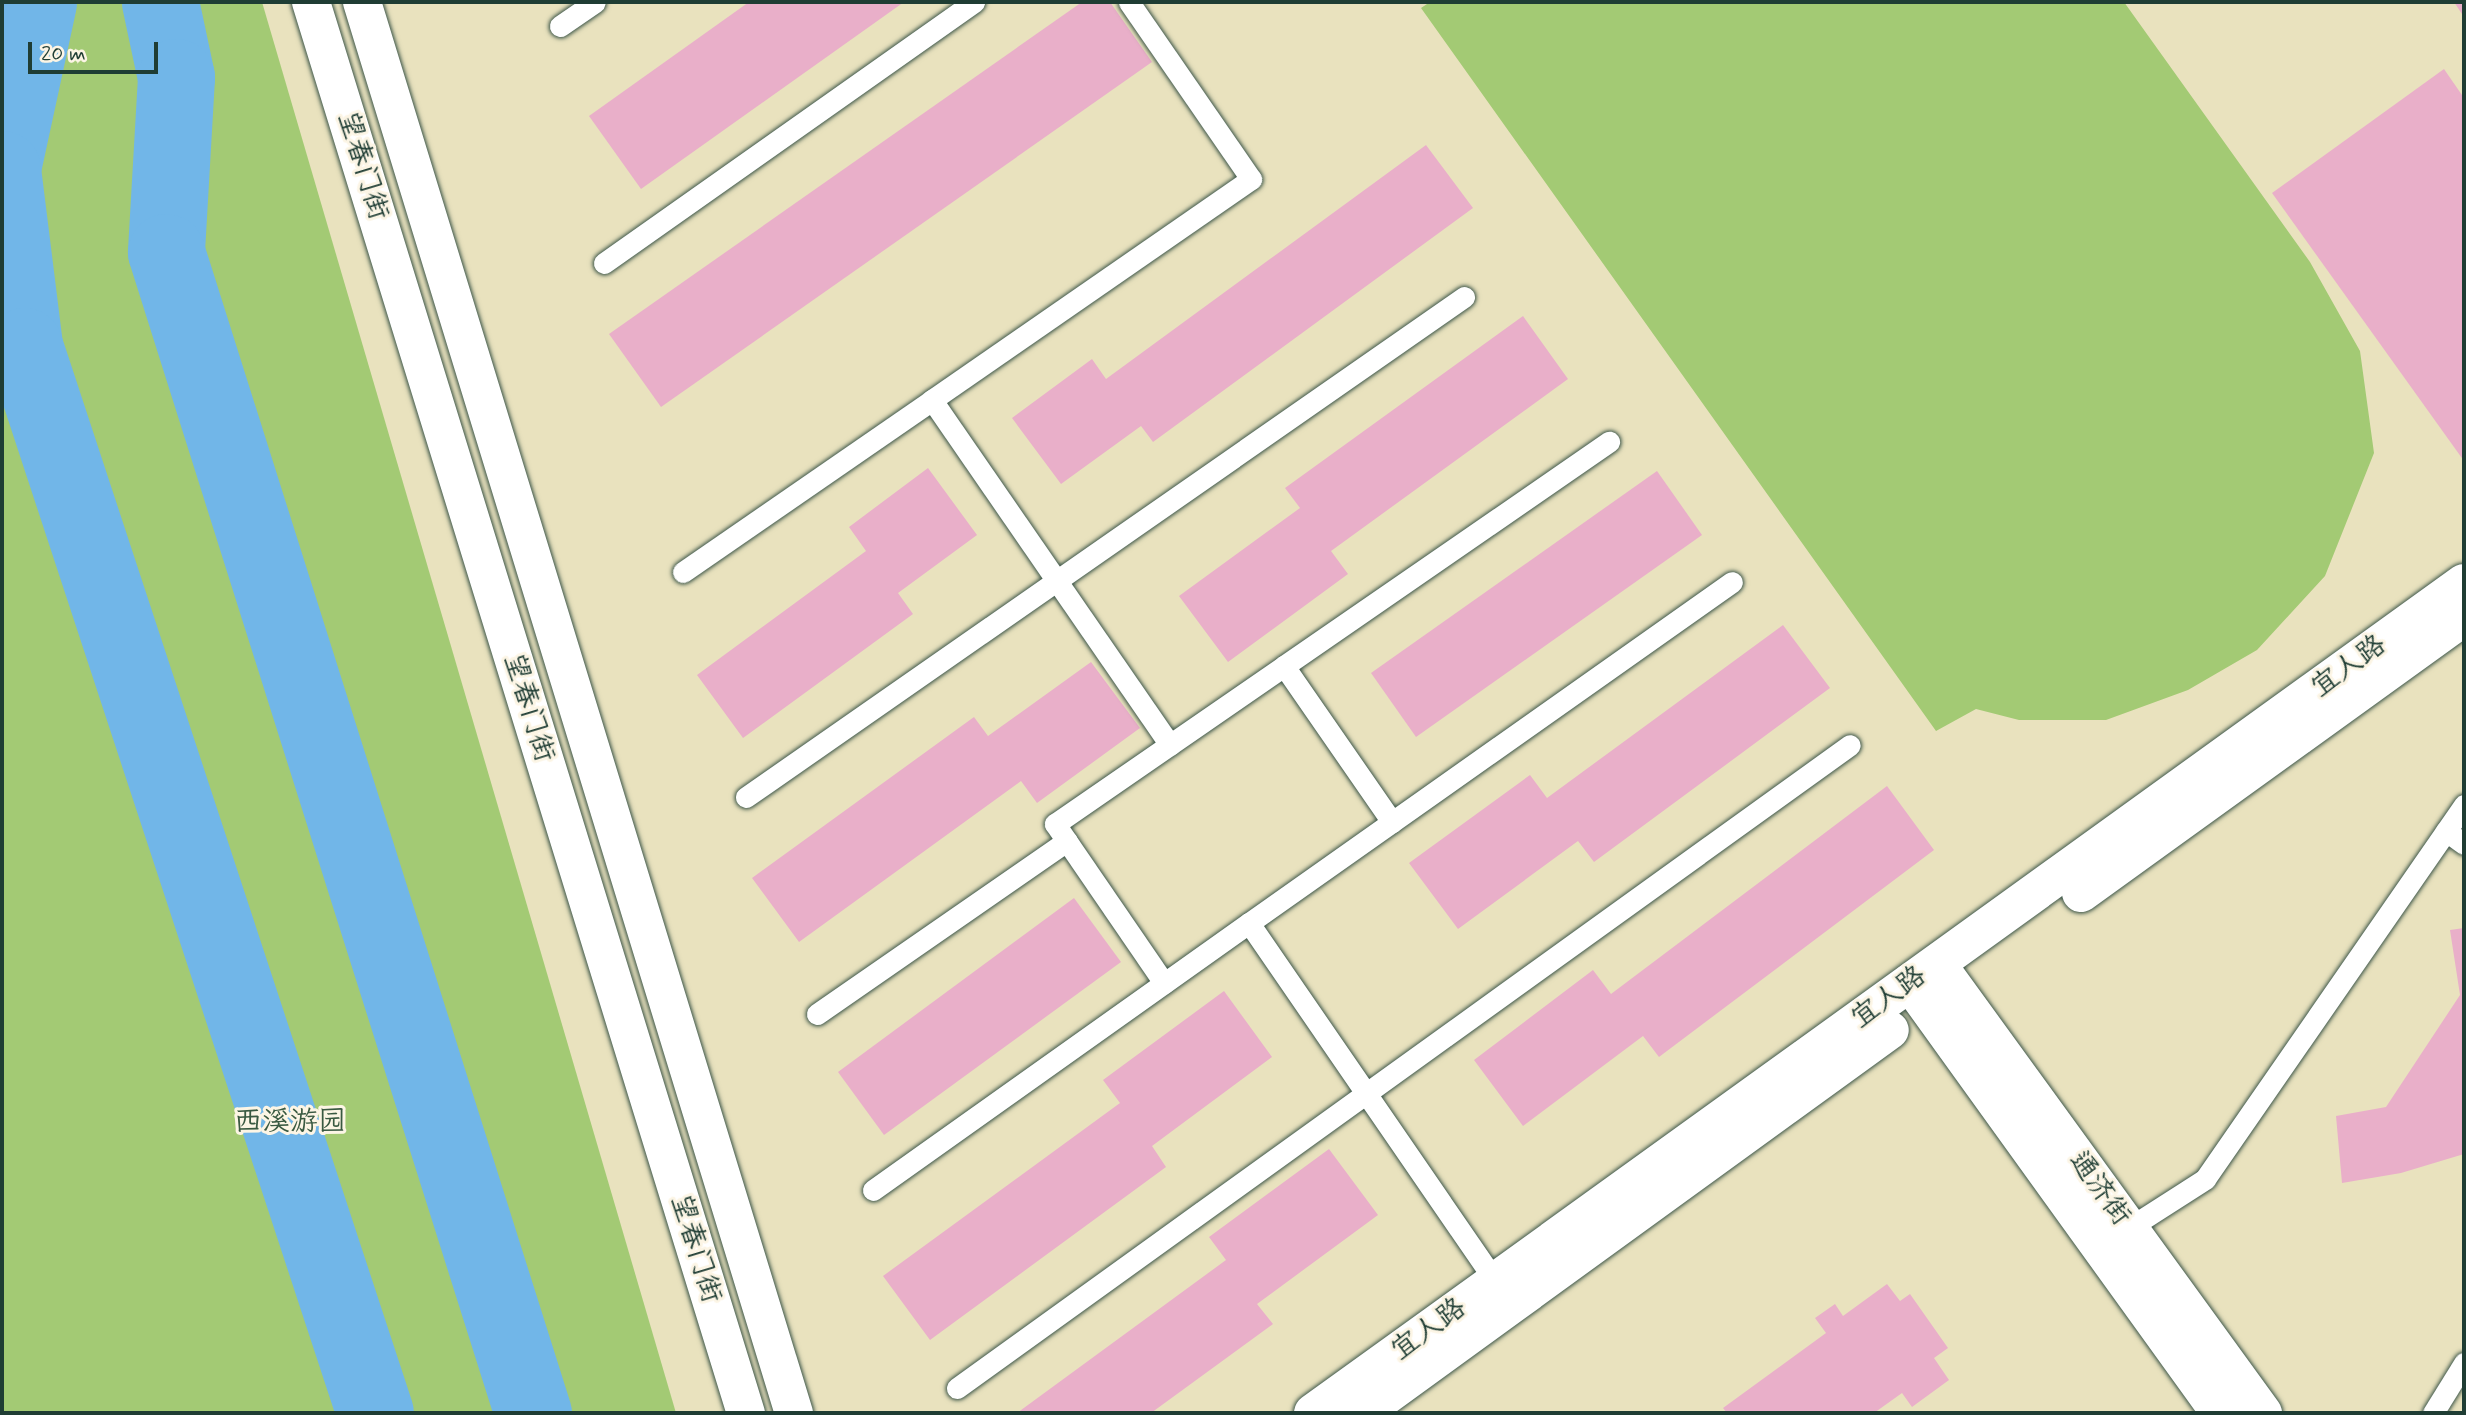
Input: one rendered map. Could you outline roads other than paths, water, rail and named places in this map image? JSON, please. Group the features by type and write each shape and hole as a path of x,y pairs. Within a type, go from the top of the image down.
{"street":[{"name":"望春门街","path":"312,2 746,1413"},
{"name":"望春门街","path":"362,2 794,1413"},
{"name":"宜人路","path":"1313,1413 1504,1293 1931,984 2464,583"},
{"name":"宜人路","path":"1931,984 2464,617"},
{"name":"通济街","path":"1931,984 2114,1238 2220,1413"},
{"name":"通济街","path":"2114,1238 2263,1413"},
{"name":"宜人路","path":"1362,1413 1504,1293"}],"lane":[{"path":"560,26 594,2"},
{"path":"604,263 974,2"},
{"path":"683,572 1251,179 1129,2"},
{"path":"746,797 1464,298"},
{"path":"932,400 1170,745"},
{"path":"1164,983 1055,824 1609,442"},
{"path":"873,1190 1732,582"},
{"path":"1284,666 1392,822"},
{"path":"957,1388 1850,745"},
{"path":"2114,1238 2205,1179 2464,805"},
{"path":"2446,831 2464,844"},
{"path":"817,1014 1067,841"},
{"path":"1249,923 1504,1293"},
{"path":"2433,1413 2464,1363"}],"waterway":[{"path":"38,2 2,169 24,346 375,1413"},
{"path":"160,2 176,77 166,252 533,1413"}],"park label":[{"name":"西溪游园","path":"290,1123"}]}
